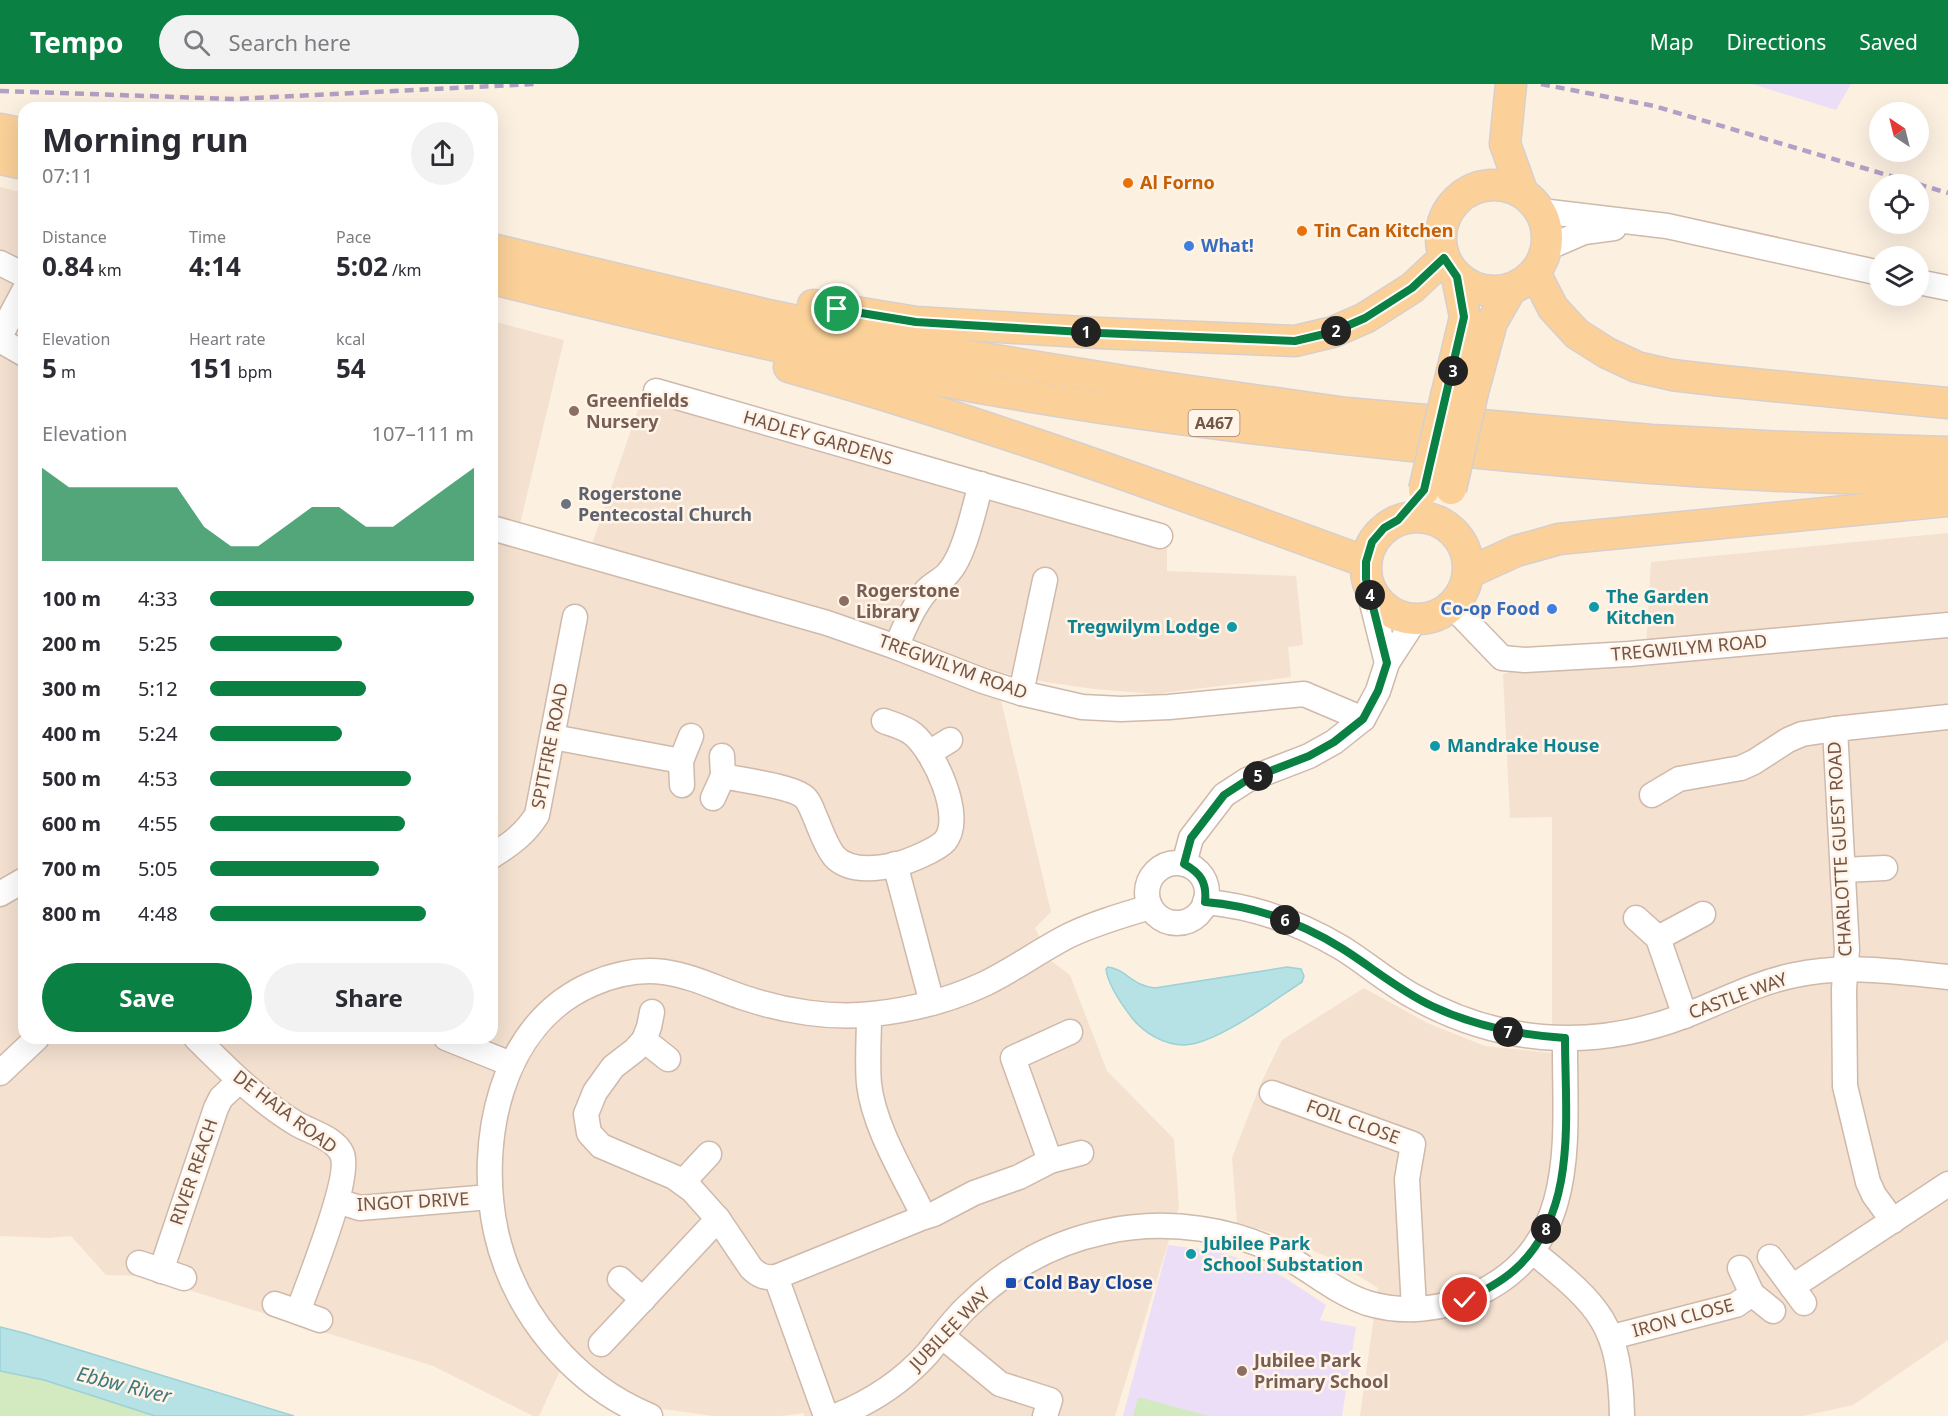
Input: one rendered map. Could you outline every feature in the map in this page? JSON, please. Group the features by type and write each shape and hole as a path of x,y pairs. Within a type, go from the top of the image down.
{"main road":[{"path":"1437,490 1384,528 1372,542 1366,571 1373,595 1388,611 1415,620 1427,619 1452,606 1462,594 1468,573 1466,552 1437,490 1460,392 1464,317 1441,232 1445,216 1455,200 1475,187 1505,144 1510,92"},
{"path":"0,129 18,133"},
{"path":"1460,392 1492,322 1531,270 1547,227 1505,144"},
{"path":"0,159 18,163"},
{"path":"1475,187 1500,184 1532,201"},
{"path":"505,252 916,322 1295,341 1333,332 1365,318 1412,288 1451,268"},
{"name":"A467","path":"505,252 768,315 945,352 1155,386 1346,413 1651,440 1948,452"},
{"path":"1451,268 1467,284 1492,292 1531,270"},
{"path":"1531,270 1553,308 1577,334 1607,353 1637,367 1672,375 1723,381 1948,403"},
{"name":"A467","path":"498,280 724,335 934,379 1071,403 1288,434 1558,462 1808,477 1948,480"},
{"path":"498,287 823,377 949,415 1077,458 1366,571"},
{"path":"1468,573 1516,551 1559,539 1610,532 1820,515 1948,501"},
{"path":"1398,520 1415,516 1434,519 1450,528 1457,536"}],"street":[{"path":"1532,201 1667,226 1869,271"},
{"path":"1531,270 1584,232 1618,227 1667,226"},
{"path":"0,262 18,272"},
{"path":"1929,284 1948,288"},
{"path":"18,303 0,338 18,350"},
{"name":"HADLEY GARDENS","path":"656,391 1160,536"},
{"path":"896,647 915,605 929,588 949,573 957,560 981,484"},
{"name":"TREGWILYM ROAD","path":"498,530 827,623 984,681 1021,693 1082,707 1121,709 1229,702 1304,694 1363,719"},
{"path":"1366,571 1387,663"},
{"path":"1021,693 1045,580"},
{"name":"TREGWILYM ROAD","path":"1452,606 1502,658 1526,660 1629,654 1948,624"},
{"name":"SPITFIRE ROAD","path":"498,852 516,841 537,815 575,617"},
{"path":"1184,864 1191,838 1224,795 1247,780 1309,756 1334,742 1363,719 1378,691 1387,663 1415,620"},
{"path":"1652,795 1679,779 1741,768 1802,734 1948,717"},
{"path":"719,777 800,793 809,804 829,849 841,862 860,867 896,864 938,847 945,841 950,833 950,807 946,790 929,753 912,733 884,721"},
{"name":"CHARLOTTE GUEST ROAD","path":"1834,729 1847,951 1844,989 1847,1093 1868,1182 1874,1195 1893,1221"},
{"path":"682,785 681,761 691,736"},
{"path":"553,737 681,761"},
{"path":"929,753 950,740"},
{"path":"896,864 932,1004"},
{"path":"1184,864 1195,870 1203,879 1206,890 1205,902 1200,913 1191,920 1179,923 1168,922 1157,916 1150,907 1147,896 1148,885 1153,875 1162,867 1184,864"},
{"path":"1843,870 1886,867"},
{"path":"0,894 18,884"},
{"path":"1205,902 1251,909 1300,926 1343,948 1412,996 1453,1015 1517,1034 1565,1038"},
{"path":"650,1416 621,1402 587,1378 557,1350 532,1317 516,1289 497,1239 490,1197 489,1161 493,1126 512,1065 532,1030 546,1014 564,1000 594,983 646,971 685,976 745,998 796,1011 820,1014 869,1015 932,1004 982,985 1072,934 1150,907"},
{"path":"1658,938 1703,914"},
{"path":"1636,918 1658,938 1685,1016"},
{"name":"CASTLE WAY","path":"1565,1038 1624,1033 1652,1027 1767,982 1796,975 1846,969 1948,977"},
{"path":"652,1012 644,1040 613,1067 603,1079 589,1106 586,1124 589,1133 601,1146 683,1182 700,1197 718,1219 751,1268 767,1278 776,1277 924,1216 934,1214 974,1193 1019,1177 1050,1161 1081,1154"},
{"path":"869,1015 869,1084 873,1102 885,1135 924,1216"},
{"path":"1050,1161 1013,1058 1070,1032"},
{"name":"JUBILEE WAY","path":"837,1416 871,1400 891,1386 927,1354 966,1308 983,1292 1021,1264 1063,1244 1108,1231 1143,1227 1178,1227 1201,1229 1247,1240 1290,1259 1341,1291 1366,1302 1391,1308 1439,1307 1465,1300 1491,1288 1513,1271 1532,1251 1555,1208 1562,1184 1564,1159 1565,1038"},
{"path":"644,1040 668,1059"},
{"path":"5,1059 28,1044"},
{"name":"DE HAIA ROAD","path":"202,1044 239,1081 296,1123 339,1148 344,1163 309,1316 275,1304"},
{"path":"461,1044 512,1065"},
{"name":"RIVER REACH","path":"161,1271 216,1108 229,1089 239,1081"},
{"name":"FOIL CLOSE","path":"1272,1093 1413,1144 1407,1179 1414,1309"},
{"path":"683,1182 709,1154"},
{"path":"1770,1257 1798,1295 1893,1221 1945,1194"},
{"name":"INGOT DRIVE","path":"337,1201 360,1208 490,1197"},
{"path":"602,1344 718,1219"},
{"path":"1532,1251 1583,1294 1604,1322 1612,1337 1620,1371 1622,1416"},
{"name":"IRON CLOSE","path":"1740,1268 1752,1294 1773,1311"},
{"path":"776,1277 826,1416"},
{"path":"620,1279 643,1300"},
{"name":"IRON CLOSE","path":"1612,1337 1736,1305 1752,1294"},
{"path":"942,1336 1000,1384 1050,1400 1045,1416"}],"shaded area":[{"path":"1752,84 1851,84 1836,110"},
{"path":"0,187 18,192 18,1044 498,1044 498,323 564,340 515,545 585,565 644,392 1167,527 1167,571 1296,576 1303,645 1288,647 1291,677 1155,694 1094,689 994,671 1051,912 1035,928 1050,960 1070,975 1107,1071 1174,1139 1179,1207 1115,1416 804,1416 804,1413 781,1416 713,1416 656,1408 603,1380 570,1349 539,1416 533,1416 433,1366 144,1276 106,1275 71,1236 50,1238 0,1236"},
{"path":"1948,533 1948,1340 1853,1405 1803,1416 1360,1416 1378,1288 1332,1259 1273,1233 1237,1223 1232,1158 1261,1083 1282,1040 1364,988 1427,1023 1485,1046 1552,1053 1552,817 1510,818 1503,674 1521,668 1645,666 1651,562"},
{"name":"Jubilee Park Primary School","path":"1168,1245 1216,1251 1260,1265 1285,1278 1326,1305 1320,1320 1356,1327 1342,1416 1123,1416"}],"green space":[{"path":"0,1371 44,1380 155,1416 0,1416"},
{"path":"1138,1397 1209,1416 1133,1416"}],"water":[{"path":"1108,967 1120,971 1140,984 1155,988 1287,967 1301,969 1304,976 1302,982 1228,1029 1197,1043 1184,1045 1162,1040 1148,1033 1137,1023 1112,989 1107,975"},
{"name":"Ebbw River","path":"0,1327 294,1416 155,1416 44,1380 0,1371"}],"railway":[{"path":"0,91 235,99 534,84"},
{"path":"1541,84 1654,106 1948,193"}],"place":[{"name":"Al Forno","path":"1128,183"},
{"name":"Tin Can Kitchen","path":"1302,231"},
{"name":"What!","path":"1189,246"},
{"name":"Greenfields Nursery","path":"574,411"},
{"name":"Rogerstone Pentecostal Church","path":"566,504"},
{"name":"Rogerstone Library","path":"844,601"},
{"name":"The Garden Kitchen","path":"1594,607"},
{"name":"Co-op Food","path":"1552,609"},
{"name":"Tregwilym Lodge","path":"1232,627"},
{"name":"Mandrake House","path":"1435,746"},
{"name":"Jubilee Park School Substation","path":"1191,1254"},
{"name":"Cold Bay Close","path":"1011,1283"},
{"name":"Jubilee Park Primary School","path":"1242,1371"}],"route":[{"path":"837,309 916,322 1218,339 1295,341 1333,332 1365,318 1412,288 1444,258 1457,277 1464,317 1460,343 1424,490 1398,520 1384,528 1372,542 1366,562 1366,579 1387,663 1378,691 1363,719 1334,742 1309,756 1247,780 1224,795 1191,838 1184,864 1195,870 1203,879 1206,890 1205,902 1251,909 1300,926 1343,948 1412,996 1432,1006 1495,1029 1540,1037 1565,1038 1564,1159 1562,1184 1555,1208 1532,1251 1513,1271 1491,1288 1465,1300"}]}
